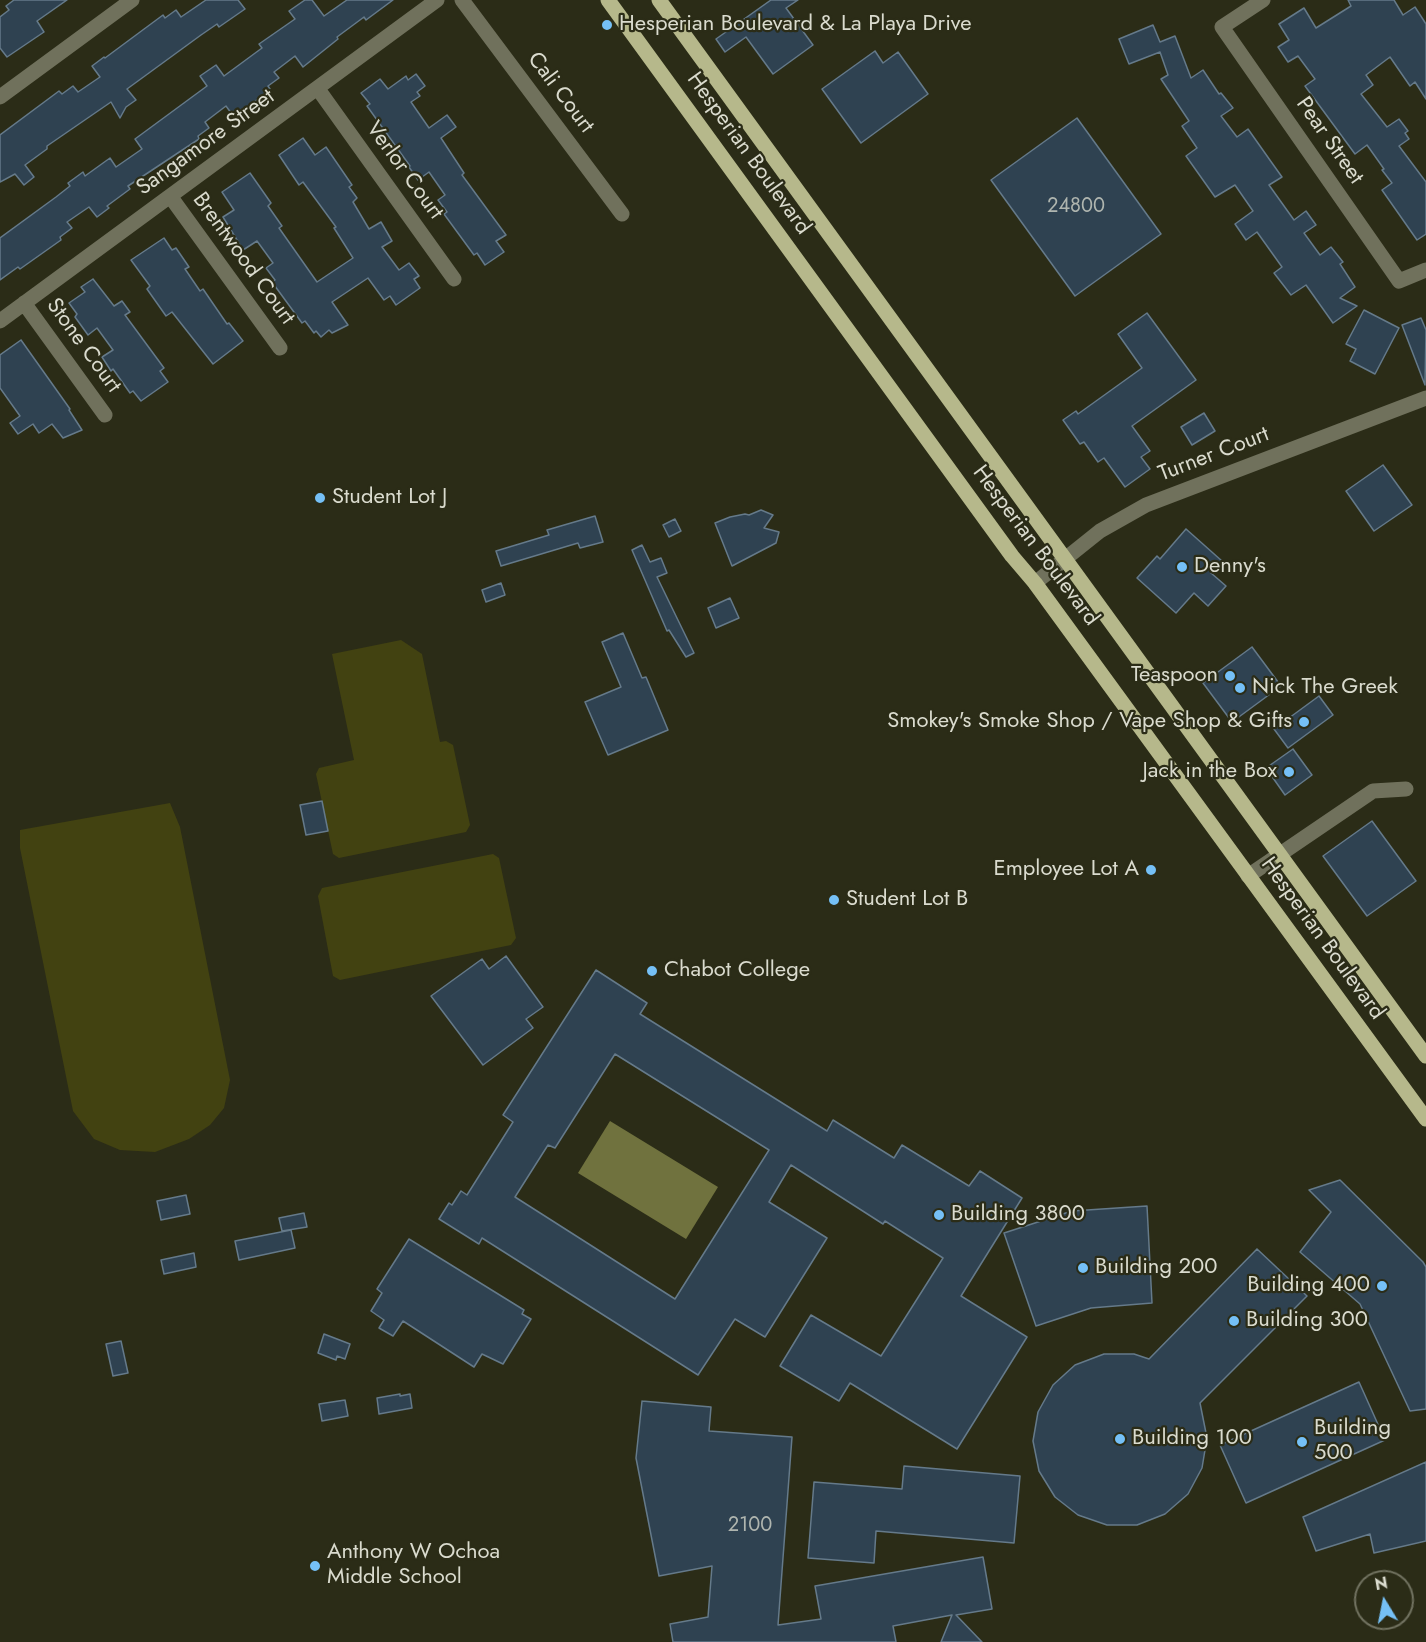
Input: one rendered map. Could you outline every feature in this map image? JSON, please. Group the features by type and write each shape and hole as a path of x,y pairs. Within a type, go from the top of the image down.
{"main road":[{"name":"Hesperian Boulevard","path":"608,0 1012,556 1035,583 1426,1119"},
{"name":"Hesperian Boulevard","path":"659,0 1426,1056"}],"street":[{"path":"0,97 132,0"},
{"name":"Sangamore Street","path":"0,321 437,0"},
{"name":"Cali Court","path":"462,0 622,214"},
{"name":"Pear Street","path":"1263,0 1222,27 1399,281 1426,270"},
{"name":"Verlor Court","path":"318,89 454,279"},
{"name":"Brentwood Court","path":"170,196 280,348"},
{"name":"Stone Court","path":"24,303 105,415"},
{"name":"Turner Court","path":"1035,583 1100,531 1146,506 1426,398"},
{"path":"1248,876 1373,791 1406,789"}],"shaded area":[{"path":"401,640 422,654 440,742 446,741 453,745 470,825 466,832 339,858 333,854 316,774 319,768 354,760 332,654"},
{"path":"170,803 180,827 230,1080 224,1108 210,1125 189,1139 155,1152 120,1150 94,1139 73,1111 20,848 20,830"},
{"path":"493,854 499,858 516,938 511,945 340,980 333,976 318,896 322,888"},
{"path":"610,1121 718,1187 686,1239 578,1173"}],"building":[{"path":"14,0 67,0 37,21 44,32 7,57 0,48 0,17 9,10 6,6"},
{"path":"206,0 238,0 245,9 219,27 217,24 127,89 136,100 126,107 120,118 111,102 47,146 47,149 25,165 34,177 24,185 15,174 0,182 0,135 59,91 62,94 73,86 78,92 100,77 92,66 163,15 165,18 176,10 181,17"},
{"path":"305,0 312,0 324,16 347,0 393,0 366,20 364,17 337,37 338,39 303,67 295,56 274,72 279,78 268,86 270,89 247,108 234,117 226,106 205,122 209,128 198,136 199,139 128,186 130,189 107,206 109,208 97,217 89,207 67,222 72,228 60,237 61,240 0,280 0,238 70,186 68,183 83,172 85,176 110,158 116,167 142,149 135,139 207,86 200,76 216,65 224,76 262,48 259,44 295,19 289,11"},
{"path":"771,0 798,0 786,8 813,45 773,74 746,37 725,52 716,39"},
{"path":"1348,0 1394,0 1403,15 1415,7 1426,24 1426,99 1415,82 1410,86 1390,57 1366,75 1373,85 1361,94 1387,127 1399,119 1408,131 1405,133 1409,139 1399,146 1426,182 1426,234 1417,240 1382,190 1392,183 1367,145 1355,154 1305,86 1315,79 1298,56 1288,62 1278,47 1289,40 1279,24 1304,8 1316,28 1351,6"},
{"path":"1153,25 1160,42 1175,36 1191,78 1203,70 1219,94 1221,93 1233,108 1221,116 1237,137 1248,129 1282,177 1269,185 1294,220 1306,211 1316,225 1304,233 1320,255 1331,247 1343,262 1340,264 1355,287 1340,298 1357,306 1333,323 1306,285 1291,295 1274,273 1282,267 1257,232 1246,240 1235,224 1253,211 1235,185 1215,197 1186,156 1197,148 1182,126 1189,121 1161,79 1168,75 1160,52 1129,64 1119,39"},
{"path":"875,51 883,63 898,52 928,94 861,143 822,89"},
{"path":"416,74 425,86 417,92 420,96 411,102 429,128 447,115 456,127 441,138 464,173 462,175 506,235 496,241 504,252 485,265 477,253 474,255 444,214 447,212 438,200 445,195 429,172 418,180 367,106 370,104 361,93 380,79 388,89 406,76 408,80"},
{"path":"1077,118 1161,234 1075,296 991,180"},
{"path":"303,138 315,155 326,147 352,185 349,187 357,198 353,202 369,229 381,222 392,241 382,247 399,270 409,263 419,276 414,279 420,288 396,305 390,296 384,300 368,278 332,302 348,325 332,333 329,330 321,337 316,331 314,333 305,321 302,323 272,282 275,280 266,268 273,263 257,241 243,250 223,217 234,210 222,192 250,173 271,203 268,206 282,226 279,228 317,282 353,258 334,228 336,227 303,182 299,185 279,155"},
{"path":"164,238 172,250 176,248 189,267 185,269 200,291 203,289 227,324 229,323 243,341 213,364 172,312 166,316 147,289 150,286 131,260"},
{"path":"93,279 114,306 122,301 130,312 125,315 164,368 160,371 168,382 141,401 133,391 130,393 102,357 113,350 97,328 88,335 75,317 77,314 69,303 85,292 81,287"},
{"path":"1364,310 1399,328 1375,374 1350,361 1356,349 1346,344"},
{"path":"1147,313 1196,380 1132,426 1150,451 1141,457 1150,469 1125,487 1104,458 1098,462 1084,442 1080,444 1063,420 1076,411 1078,414 1142,368 1118,334"},
{"path":"1421,318 1426,330 1425,385 1402,325"},
{"path":"21,340 70,409 82,430 63,438 52,424 39,433 33,424 18,434 10,423 20,416 0,388 0,355"},
{"path":"1204,413 1215,431 1192,445 1181,427"},
{"path":"1383,465 1412,505 1374,531 1346,491"},
{"path":"761,510 773,515 764,528 779,532 776,543 732,566 715,523"},
{"path":"595,516 603,542 580,548 578,543 501,566 496,551 549,535 547,530"},
{"path":"675,519 681,531 669,537 663,525"},
{"name":"Denny's","path":"1186,529 1222,561 1211,573 1226,586 1208,606 1194,593 1176,613 1137,578 1157,556 1160,559"},
{"path":"642,545 650,562 661,558 667,573 657,577 694,653 686,657 669,630 667,631 632,550"},
{"path":"501,583 505,595 486,602 482,590"},
{"path":"730,598 739,618 716,628 708,608"},
{"path":"623,633 642,678 646,677 668,730 608,755 585,702 621,687 602,642"},
{"path":"1252,647 1281,686 1232,722 1203,683"},
{"name":"Smokey's Smoke Shop / Vape Shop & Gifts","path":"1319,696 1333,715 1288,748 1274,729"},
{"name":"Jack in the Box","path":"1293,749 1312,775 1285,795 1266,768"},
{"path":"322,801 328,831 306,835 300,805"},
{"path":"1372,821 1416,881 1367,916 1323,856"},
{"path":"506,956 543,1007 526,1019 533,1028 483,1065 431,996 482,959 489,969"},
{"path":"596,970 647,1003 640,1014 827,1131 833,1120 894,1158 902,1145 969,1186 980,1171 1022,1198 961,1296 1027,1337 957,1449 850,1383 839,1401 780,1366 811,1315 881,1356 943,1258 885,1221 883,1224 791,1165 769,1202 827,1238 765,1337 735,1319 698,1375 482,1238 479,1244 439,1219 449,1203 452,1205 461,1191 467,1195 513,1122 503,1115","holes":["615,1054 769,1150 675,1299 515,1197 548,1145 555,1148"]},
{"name":"Building 400","path":"1340,1180 1426,1267 1426,1409 1410,1411 1360,1304 1300,1252 1331,1212 1309,1190"},
{"path":"186,1195 190,1214 161,1220 157,1201"},
{"name":"Building 200","path":"1147,1206 1152,1303 1091,1308 1036,1326 1004,1233 1072,1211"},
{"path":"304,1213 307,1227 282,1231 279,1218"},
{"path":"291,1230 295,1248 239,1260 235,1241"},
{"path":"409,1239 524,1310 522,1314 531,1319 503,1364 482,1354 474,1367 403,1321 393,1336 379,1328 384,1320 371,1311 382,1293 377,1289"},
{"name":"Building 100","path":"1257,1249 1307,1296 1200,1403 1207,1438 1202,1468 1188,1494 1165,1514 1137,1525 1107,1525 1078,1515 1055,1497 1039,1471 1033,1441 1038,1412 1053,1385 1075,1365 1104,1354 1134,1354 1149,1359"},
{"path":"194,1253 196,1267 164,1274 161,1260"},
{"path":"324,1334 350,1344 345,1359 337,1356 336,1360 318,1353"},
{"path":"121,1341 128,1373 113,1376 106,1344"},
{"name":"Building 500","path":"1359,1382 1385,1440 1246,1503 1220,1445"},
{"path":"400,1394 400,1396 410,1394 412,1408 379,1414 377,1398"},
{"path":"345,1400 348,1416 322,1421 319,1404"},
{"path":"642,1401 711,1407 709,1431 792,1437 778,1625 821,1619 815,1586 983,1557 992,1609 956,1615 982,1642 941,1642 952,1615 893,1626 896,1642 673,1642 670,1624 708,1617 712,1566 659,1576 636,1458"},
{"path":"1426,1462 1426,1541 1374,1553 1370,1534 1316,1551 1303,1517"},
{"path":"904,1466 1020,1476 1014,1543 876,1531 874,1563 808,1558 814,1482 902,1489"}],"place":[{"name":"Hesperian Boulevard & La Playa Drive","path":"607,25"},
{"name":"Student Lot J","path":"320,498"},
{"name":"Denny's","path":"1182,567"},
{"name":"Teaspoon","path":"1230,676"},
{"name":"Nick The Greek","path":"1240,688"},
{"name":"Smokey's Smoke Shop / Vape Shop & Gifts","path":"1304,722"},
{"name":"Jack in the Box","path":"1289,772"},
{"name":"Employee Lot A","path":"1151,870"},
{"name":"Student Lot B","path":"834,900"},
{"name":"Chabot College","path":"652,971"},
{"name":"Building 3800","path":"939,1215"},
{"name":"Building 200","path":"1083,1268"},
{"name":"Building 400","path":"1382,1286"},
{"name":"Building 300","path":"1234,1321"},
{"name":"Building 100","path":"1120,1439"},
{"name":"Building 500","path":"1302,1442"},
{"name":"Anthony W Ochoa Middle School","path":"315,1566"}]}
